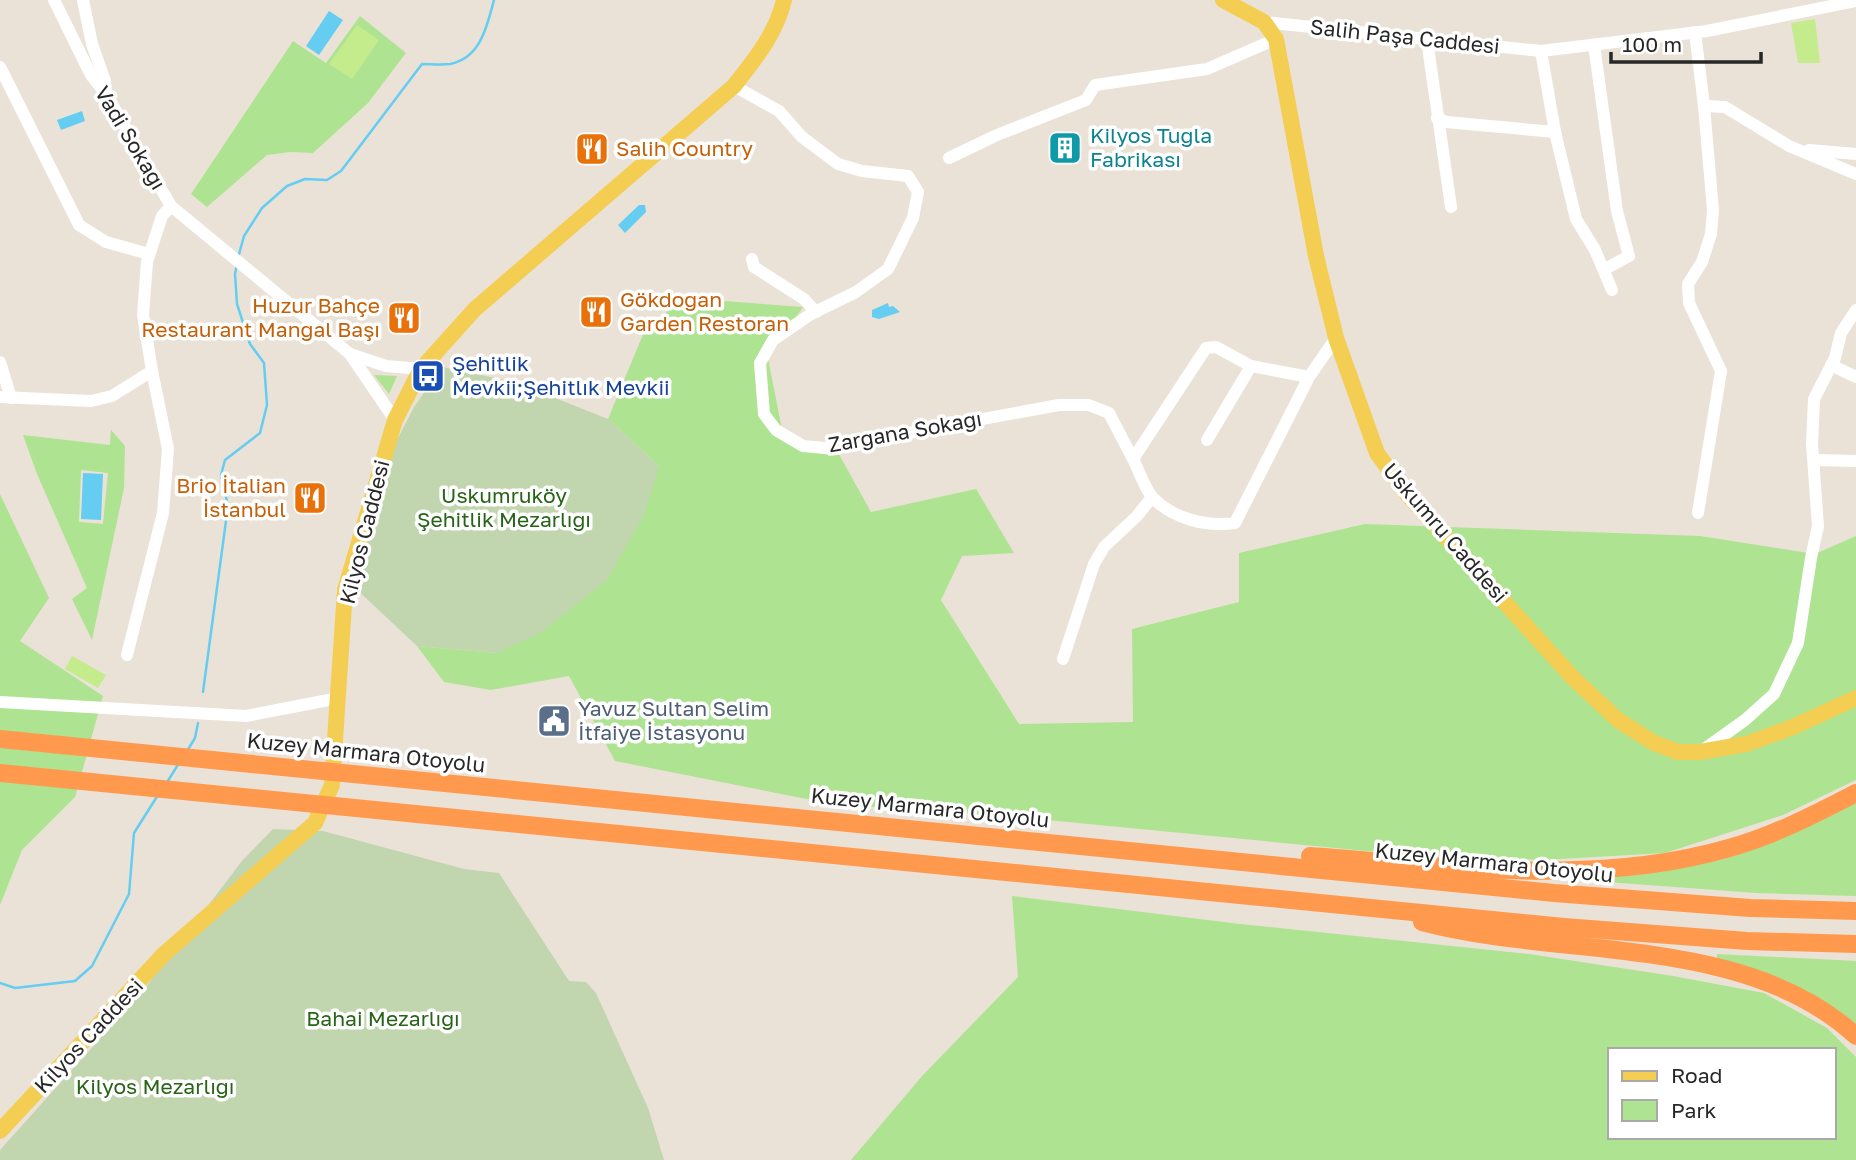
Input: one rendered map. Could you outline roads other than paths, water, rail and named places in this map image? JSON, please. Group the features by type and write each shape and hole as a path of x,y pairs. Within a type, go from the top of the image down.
{"highway":[{"name":"Kuzey Marmara Otoyolu","path":"0,739 1662,902 1856,911"},
{"path":"0,774 1374,909 1687,937 1856,944"},
{"path":"1223,859 1308,856 1414,865 1544,870 1641,866 1668,863 1729,848 1804,819 1856,793"},
{"path":"1374,909 1450,929 1648,956 1725,970 1760,980 1795,995 1826,1012 1856,1036"}],"main road":[{"name":"Kilyos Caddesi","path":"0,1131 164,954 315,823 332,785 345,590 395,420 421,369 475,309 734,86 765,45 779,21 784,0"},
{"name":"Salih Paşa Caddesi","path":"1223,0 1264,22"},
{"name":"Uskumru Caddesi","path":"1264,22 1276,39 1314,245 1335,338 1377,453 1406,493 1573,678 1618,720 1654,743 1678,752 1700,752 1745,744 1793,727 1856,698"}],"street":[{"name":"Vadi Sokağı","path":"54,0 92,75 171,205 350,354"},
{"path":"83,0 92,44 105,81 106,94"},
{"name":"Salih Paşa Caddesi","path":"1264,22 1541,51 1695,32 1856,1"},
{"path":"1695,32 1713,210 1712,233 1702,262 1688,285 1689,303 1721,371 1698,513"},
{"path":"949,158 1009,130 1086,100 1095,85 1207,69 1276,39"},
{"path":"1427,40 1451,207"},
{"path":"1594,45 1617,211 1629,256 1605,269"},
{"path":"1541,51 1555,132 1576,219 1605,269 1612,290"},
{"path":"0,67 79,225 106,243 149,254"},
{"name":"Zargana Sokağı","path":"734,86 779,111 802,137 838,164 862,172 908,176 918,191 913,218 888,269 856,292 816,312 774,340 760,362 764,414 776,430 803,446 835,449 1059,405 1089,405 1109,413 1152,497"},
{"path":"1704,106 1725,107 1795,149 1856,174"},
{"path":"1437,118 1446,122 1555,132"},
{"path":"1795,149 1856,154"},
{"path":"127,655 163,513 168,449 143,315 149,254 162,216 171,205"},
{"path":"752,259 754,267 804,299 816,312"},
{"path":"1700,752 1745,720 1774,694 1798,643 1818,526 1812,416 1814,399 1831,365 1841,333 1856,310"},
{"path":"1063,659 1094,564 1104,547 1137,516 1152,497 1177,516 1214,526 1235,523 1309,377 1335,338"},
{"path":"1133,458 1206,348 1216,347 1251,366 1309,377"},
{"path":"350,354 386,366 421,369"},
{"path":"350,354 395,420"},
{"path":"0,362 5,397 91,401 112,396 152,371"},
{"path":"1831,365 1856,377"},
{"path":"1207,440 1251,366"},
{"path":"1814,460 1856,461"},
{"path":"0,702 246,716 339,698"}],"water":[{"path":"329,11 343,20 319,55 306,46"},
{"path":"82,111 85,121 61,130 57,120"},
{"path":"639,205 645,205 646,212 625,233 618,225"},
{"path":"888,303 889,307 893,306 900,312 879,319 872,317 872,310"},
{"path":"83,473 103,474 101,520 81,519"}],"waterway":[{"path":"238,258 244,236 262,208 287,186 305,179 327,180 341,171 422,64 450,64 461,61 476,48 489,20 494,0"},
{"path":"203,692 228,506 221,475 225,460 260,433 267,405 264,363 250,344 237,304 237,264"},
{"path":"187,751 195,738 198,723"},
{"path":"166,784 179,763"},
{"path":"0,983 15,988 75,981 92,966 129,894 134,833 158,795"}],"place":[{"name":"Kilyos Tuğla Fabrikası","path":"1065,148"},
{"name":"Salih Country","path":"592,149"},
{"name":"Gökdoğan Garden Restoran","path":"596,312"},
{"name":"Huzur Bahçe Restaurant Mangal Başı","path":"404,318"},
{"name":"Şehitlik Mevkii;Şehitlık Mevkii","path":"428,376"},
{"name":"Brio İtalian İstanbul","path":"310,498"},
{"name":"Yavuz Sultan Selim İtfaiye İstasyonu","path":"554,721"}],"park label":[{"name":"Uskumruköy Şehitlik Mezarlığı","path":"504,508"},
{"name":"Bahai Mezarlığı","path":"383,1019"},
{"name":"Kilyos Mezarlığı","path":"155,1087"}]}
